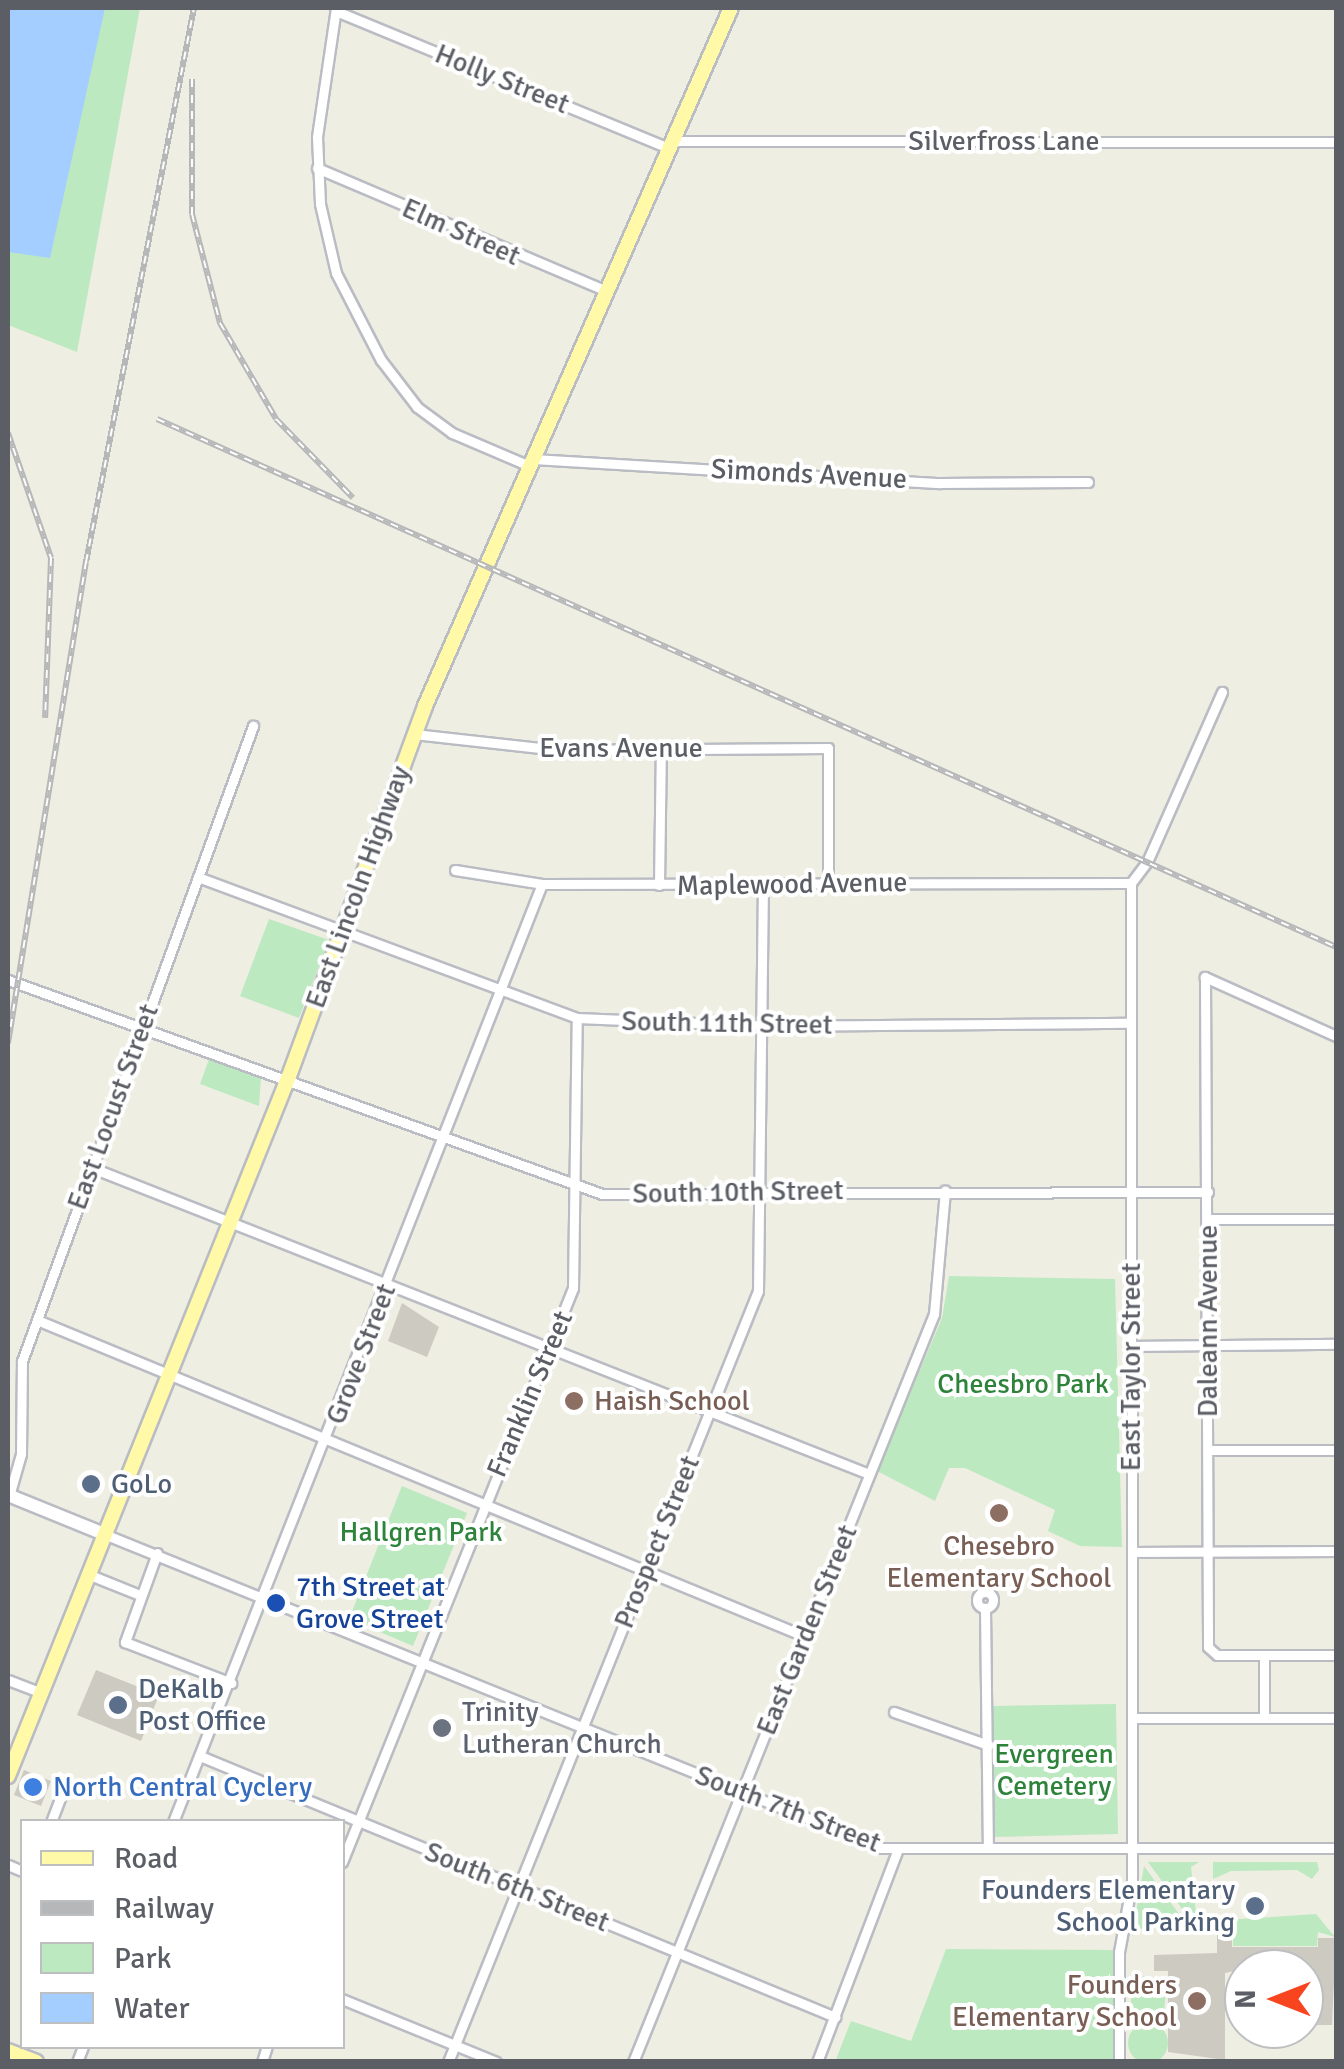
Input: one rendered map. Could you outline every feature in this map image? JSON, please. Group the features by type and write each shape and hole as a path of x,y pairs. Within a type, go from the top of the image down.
{"main road":[{"name":"East Lincoln Highway","path":"8,1776 289,1076 414,734 528,462 731,8"},
{"path":"8,2051 36,2062"}],"street":[{"name":"Holly Street","path":"336,9 669,144"},
{"path":"336,9 317,168 336,273 398,385 440,426 528,462"},
{"name":"Silverfross Lane","path":"669,144 1336,142"},
{"name":"Elm Street","path":"317,168 607,291"},
{"name":"Simonds Avenue","path":"528,462 940,482 1088,482"},
{"path":"1130,883 1148,862 1222,692"},
{"name":"East Locust Street","path":"8,1495 21,1454 20,1370 90,1167 254,726"},
{"name":"Evans Avenue","path":"414,734 558,750 828,748 828,882"},
{"path":"659,885 661,748"},
{"name":"Maplewood Avenue","path":"455,870 542,884 1130,883"},
{"name":"South 11th Street","path":"198,877 577,1018 764,1026 1128,1023"},
{"name":"Prospect Street","path":"448,2062 758,1291 763,883"},
{"name":"East Taylor Street","path":"1118,2062 1119,1952 1132,1849 1130,883"},
{"name":"Grove Street","path":"174,1819 328,1440 542,884"},
{"name":"Daleann Avenue","path":"1264,1656 1222,1656 1208,1642 1205,977 1336,1036"},
{"name":"South 10th Street","path":"8,980 289,1076 602,1194 1208,1192"},
{"name":"Franklin Street","path":"345,1855 575,1278 577,1018"},
{"path":"90,1167 230,1218 870,1474"},
{"name":"East Garden Street","path":"632,2062 942,1286 944,1190"},
{"path":"1208,1219 1336,1219"},
{"path":"37,1320 804,1636"},
{"path":"1132,1346 1336,1344"},
{"path":"1208,1450 1336,1450"},
{"path":"8,1495 104,1534"},
{"name":"South 7th Street","path":"104,1534 582,1729 898,1850 1336,1848"},
{"path":"1132,1552 1336,1552"},
{"path":"157,1554 126,1642 230,1684"},
{"path":"90,1575 140,1595"},
{"path":"985,1608 988,1848"},
{"path":"1264,1717 1264,1656 1336,1655"},
{"path":"8,1680 42,1693"},
{"path":"894,1712 988,1745"},
{"path":"1132,1718 1336,1718"},
{"name":"South 6th Street","path":"200,1756 835,2017"},
{"path":"52,1819 60,1798"},
{"path":"817,2062 898,1850"},
{"path":"345,2000 496,2062"}],"green space":[{"path":"8,8 140,8 77,352 8,325"},
{"path":"269,919 329,940 299,1018 240,996"},
{"path":"209,1059 261,1078 259,1106 200,1084"},
{"name":"Cheesbro Park","path":"949,1276 1115,1279 1122,1547 1080,1546 1048,1531 1055,1510 965,1468 949,1468 935,1501 877,1471 942,1318"},
{"name":"Hallgren Park","path":"402,1486 467,1513 413,1646 349,1619"},
{"name":"Evergreen Cemetery","path":"1116,1704 1118,1834 993,1837 991,1706"},
{"path":"1148,1862 1199,1862 1191,1867 1198,1931"},
{"path":"1213,1862 1317,1862 1319,1870 1312,1879 1297,1870 1231,1871 1213,1879"},
{"path":"1144,1866 1190,1929 1189,1936 1184,1928 1142,1928 1132,1936"},
{"path":"1316,1914 1335,1937 1318,1932 1317,1946 1233,1946 1233,1933 1214,1933 1225,1920"},
{"path":"946,1949 1124,1950 1124,2061 835,2062 851,2021 911,2041"},
{"path":"1131,1975 1167,1979 1163,2023 1131,2022"},
{"path":"1148,2023 1162,2029 1168,2043 1162,2057 1148,2063 1134,2057 1128,2043 1134,2029"}],"water":[{"path":"8,8 105,8 50,258 8,252"}],"building":[{"path":"402,1303 439,1327 427,1357 388,1341"},
{"name":"DeKalb Post Office","path":"96,1670 159,1695 141,1741 77,1715"},
{"name":"North Central Cyclery","path":"24,1770 51,1781 41,1806 14,1795"},
{"name":"Founders Elementary School","path":"1217,1934 1232,1934 1232,1947 1318,1947 1318,1938 1336,1938 1332,2025 1324,2025 1324,1949 1224,1949 1225,2060 1168,2052 1168,1971 1154,1971 1154,1955 1217,1953"}],"railway":[{"path":"8,1043 86,562 194,8"},
{"path":"192,79 192,214 220,323 276,419 353,498"},
{"path":"157,419 1336,947"},
{"path":"8,433 51,558 45,718"}],"place":[{"name":"Haish School","path":"574,1401"},
{"name":"GoLo","path":"91,1484"},
{"name":"Chesebro Elementary School","path":"999,1513"},
{"name":"7th Street at Grove Street","path":"276,1603"},
{"name":"DeKalb Post Office","path":"118,1705"},
{"name":"Trinity Lutheran Church","path":"442,1728"},
{"name":"North Central Cyclery","path":"33,1787"},
{"name":"Founders Elementary School Parking","path":"1255,1906"},
{"name":"Founders Elementary School","path":"1197,2001"}]}
